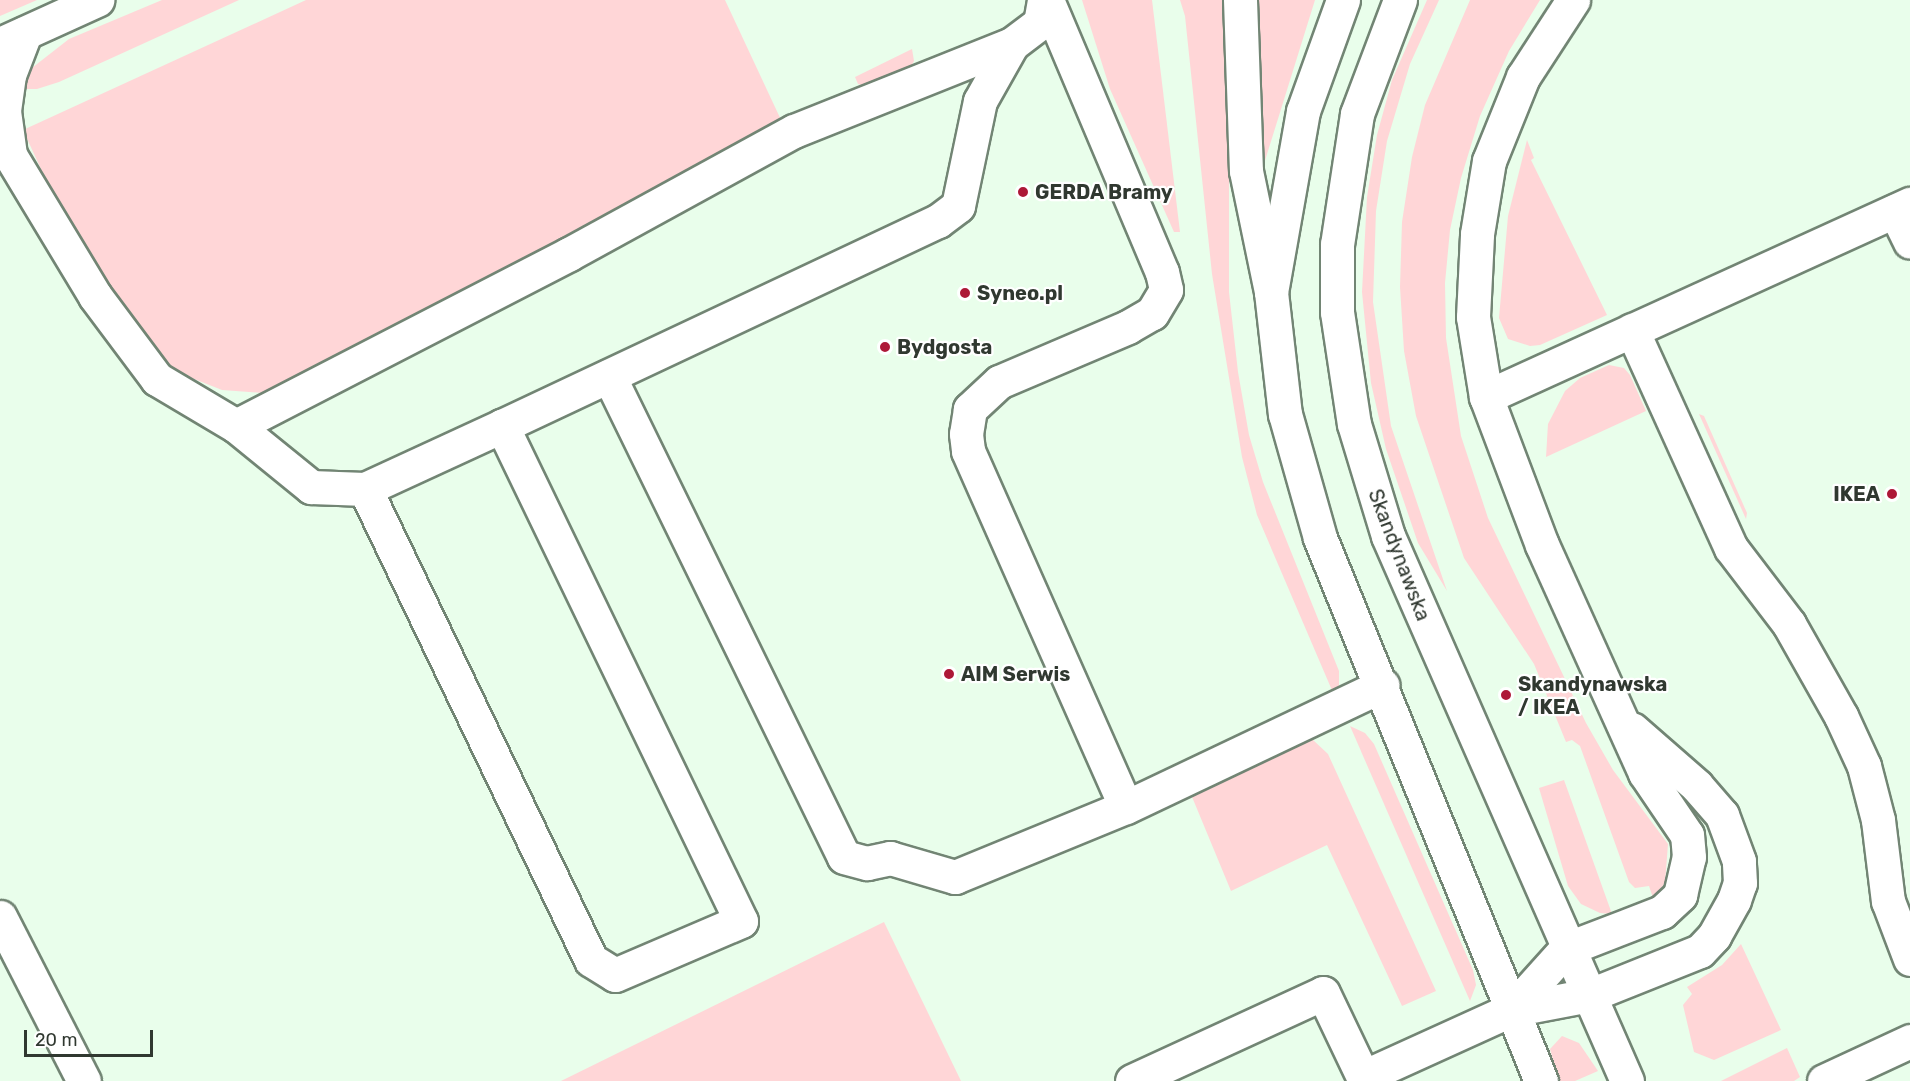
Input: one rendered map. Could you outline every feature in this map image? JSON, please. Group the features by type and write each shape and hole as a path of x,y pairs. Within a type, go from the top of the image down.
{"street":[{"path":"98,0 13,38 4,111 10,155 95,296 158,379 236,426 311,488 365,489 938,221 958,206 980,101 1012,44"},
{"path":"236,426 610,232 794,131 1012,44 1040,23 1045,0"},
{"path":"1045,0 1162,272 1166,290 1152,313 1128,327 999,382 970,409 966,434 968,451 1126,807"},
{"path":"1240,0 1246,171 1271,292 1283,404 1304,489 1541,1081"},
{"path":"1271,292 1303,111 1343,0"},
{"name":"Skandynawska","path":"1400,0 1357,114 1343,188 1337,244 1337,312 1346,386 1363,461 1388,536 1566,949 1590,995 1627,1081"},
{"path":"1511,1010 1566,949 1662,912 1680,895 1689,857 1687,835 1645,773 1542,545 1486,397 1473,317 1477,234 1490,161 1523,76 1573,0"},
{"path":"1486,397 1902,208 1910,242"},
{"path":"1632,330 1731,548 1789,624 1841,716 1864,766 1878,820 1888,901 1910,959"},
{"path":"609,376 844,857 867,863 890,858 955,877 1126,807 1383,685"},
{"path":"365,489 591,960 615,975 741,921 502,426"},
{"path":"1132,1081 1323,993 1364,1079 1511,1010 1590,995 1700,951 1723,922 1740,883 1739,861 1722,815 1697,786 1619,717"},
{"path":"0,917 84,1081"},
{"path":"1824,1081 1910,1041"}],"shaded area":[{"path":"0,0 37,0 0,16"},
{"path":"162,0 239,0 59,82 37,89 26,89 28,71 69,39"},
{"path":"306,0 725,0 782,122 321,371 263,393 222,390 179,373 160,356 110,292 47,182 23,130"},
{"path":"1082,0 1152,0 1180,232 1174,232 1110,89"},
{"path":"1180,0 1223,0 1229,62 1229,292 1238,372 1249,435 1263,482 1339,671 1339,685 1334,695 1257,515 1242,457 1212,274 1185,16"},
{"path":"1255,0 1315,0 1263,167 1261,69"},
{"path":"1427,0 1439,0 1410,64 1387,141 1376,211 1373,302 1391,426 1447,591 1418,543 1386,449 1371,383 1362,292 1367,197 1377,135 1392,80"},
{"path":"1470,0 1540,0 1509,51 1480,116 1461,178 1450,230 1445,283 1446,338 1461,436 1488,518 1586,723 1613,770 1668,844 1665,883 1653,898 1649,886 1635,888 1629,882 1580,746 1572,740 1566,742 1534,664 1464,558 1416,416 1404,351 1400,287 1402,222 1412,157 1425,105"},
{"path":"912,49 914,61 910,68 870,87 858,84 855,77"},
{"path":"1527,140 1534,158 1531,160 1607,315 1540,345 1530,346 1508,339 1499,318 1508,216"},
{"path":"1609,365 1624,368 1630,375 1646,411 1546,457 1548,424 1565,391 1580,378"},
{"path":"1699,414 1704,416 1747,513 1746,519"},
{"path":"1350,726 1365,733 1374,744 1473,970 1476,985 1470,1001"},
{"path":"1312,739 1328,754 1436,991 1402,1006 1327,845 1231,891 1190,792"},
{"path":"1564,780 1612,914 1600,913 1581,904 1568,886 1539,788"},
{"path":"884,922 961,1081 561,1081"},
{"path":"1741,944 1781,1030 1714,1060 1694,1052 1683,1005 1692,994 1687,987 1722,965"},
{"path":"1562,1036 1579,1043 1598,1071 1575,1081 1559,1081 1550,1049"},
{"path":"1787,1048 1800,1077 1794,1081 1721,1081"}],"place":[{"name":"GERDA Bramy","path":"1023,192"},
{"name":"Syneo.pl","path":"965,293"},
{"name":"Bydgosta","path":"885,347"},
{"name":"IKEA","path":"1892,494"},
{"name":"AIM Serwis","path":"949,674"},
{"name":"Skandynawska / IKEA","path":"1506,695"}]}
